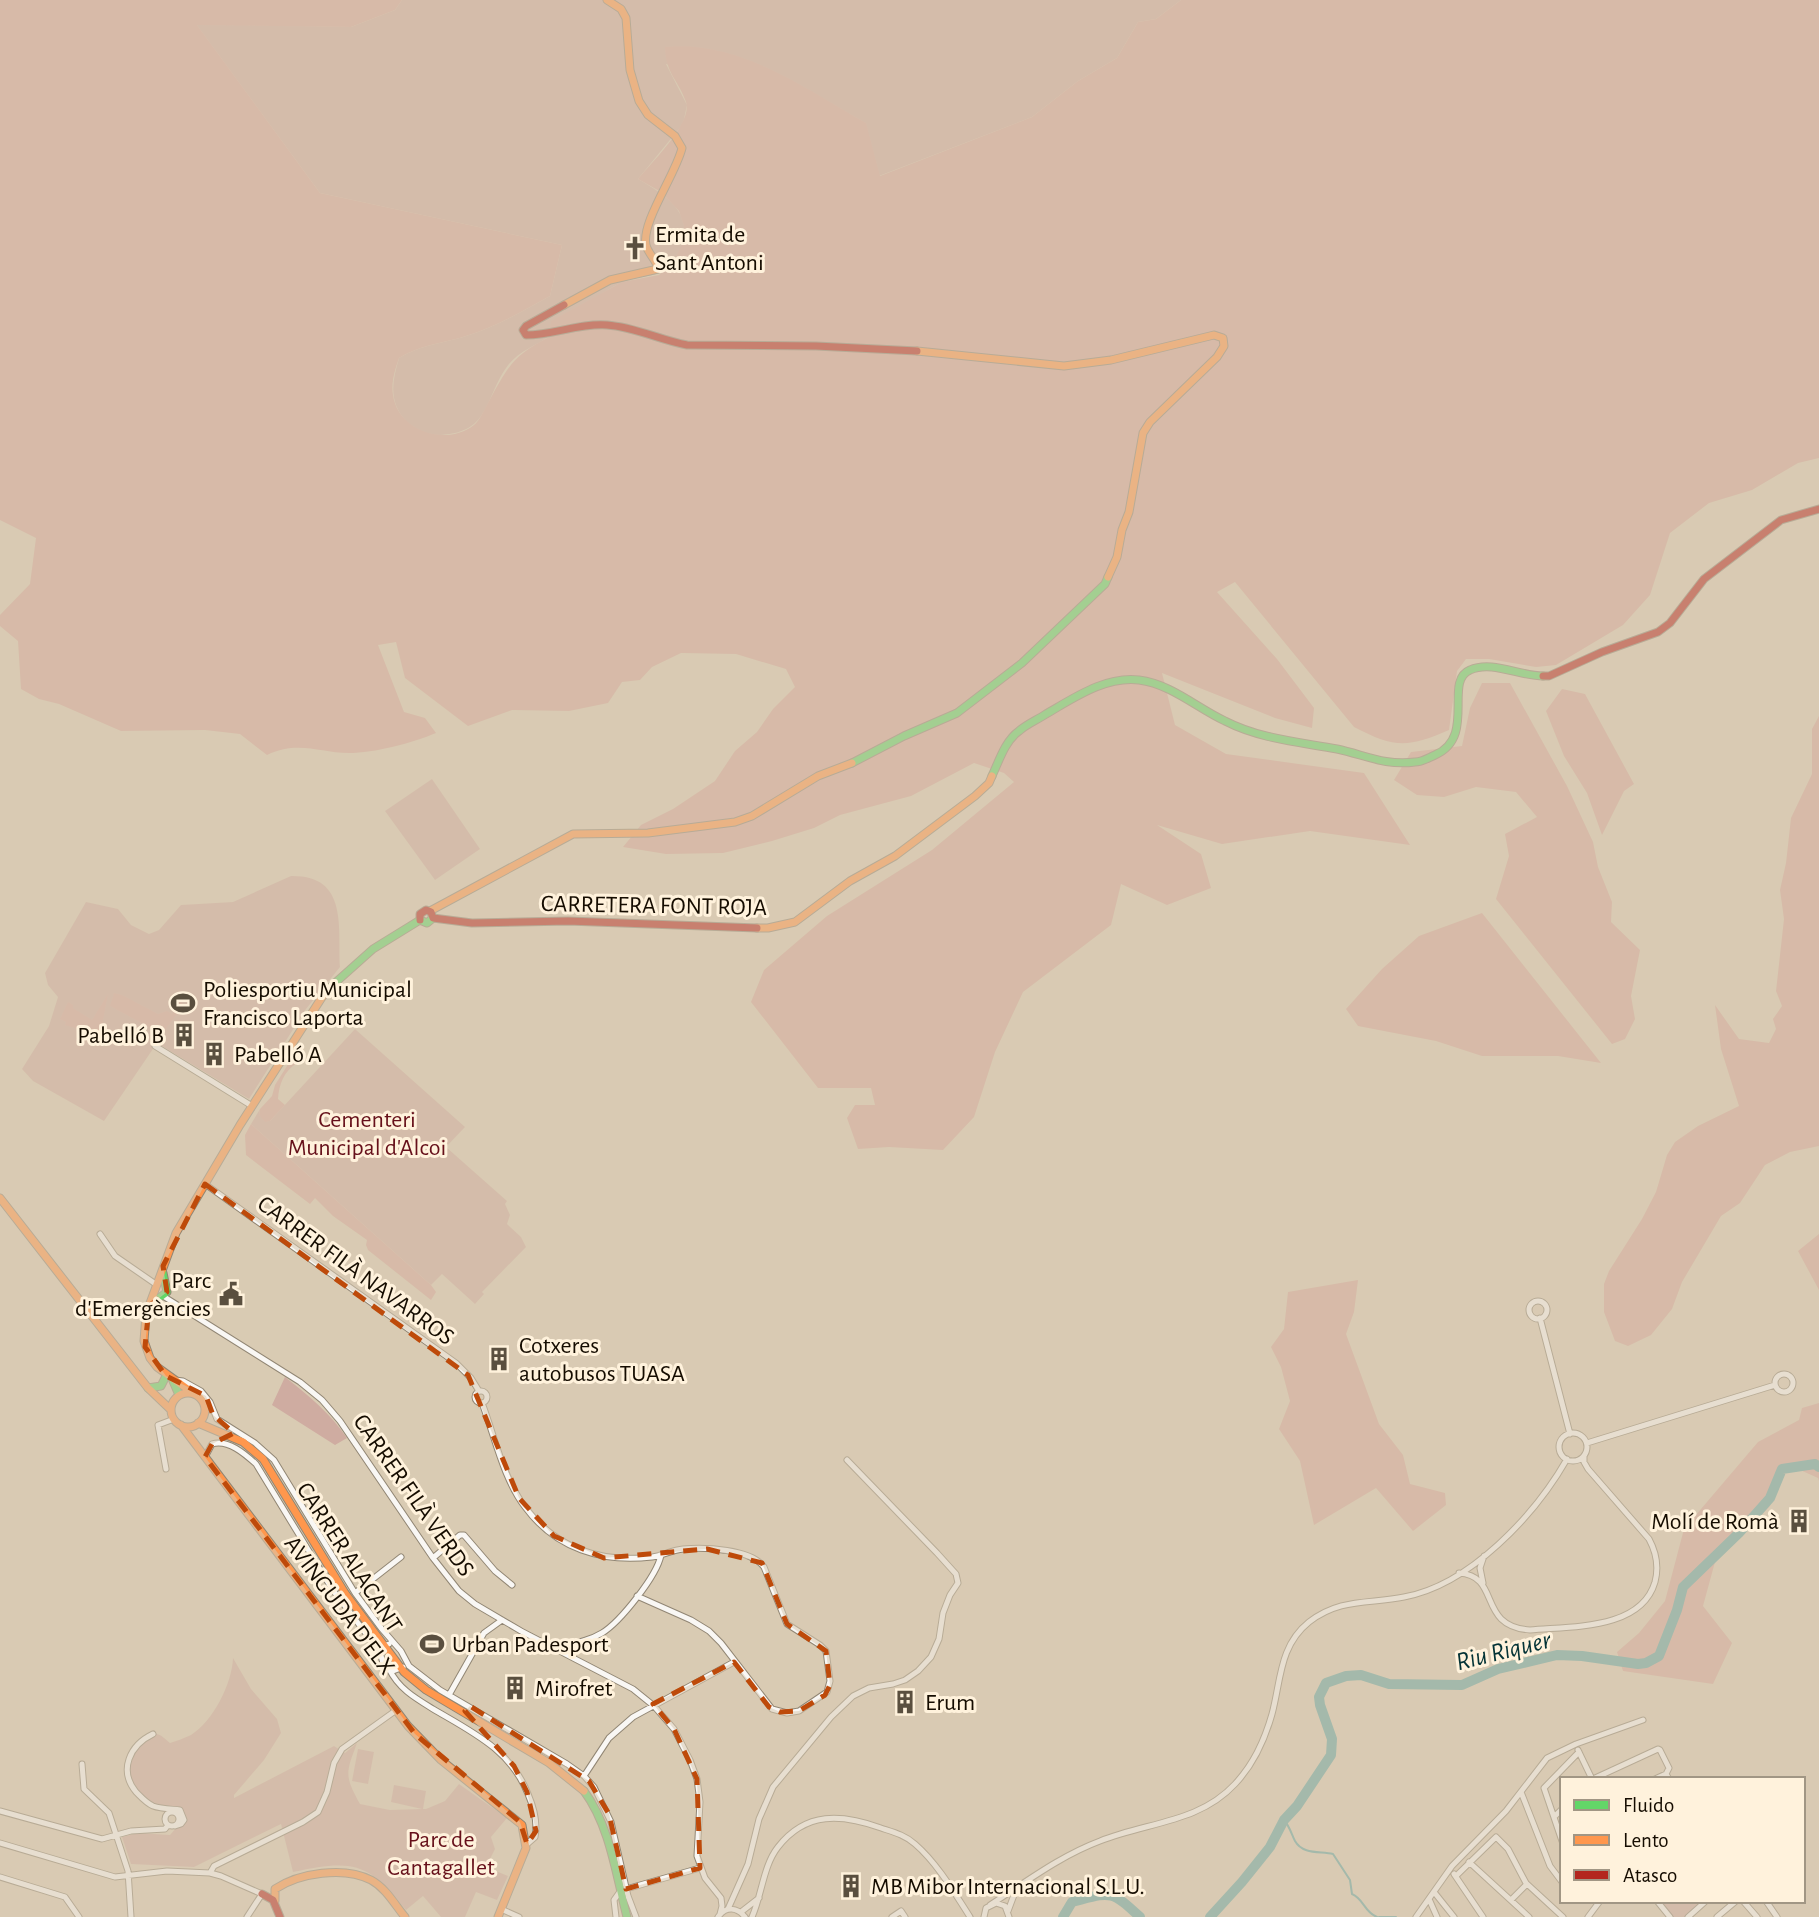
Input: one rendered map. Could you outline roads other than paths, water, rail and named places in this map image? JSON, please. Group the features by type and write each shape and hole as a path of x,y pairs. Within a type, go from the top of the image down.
{"street":[{"path":"190,1436 204,1415 202,1399 170,1378 152,1362 145,1347 144,1330 149,1306 161,1290 163,1266 180,1225 252,1106 333,984 373,949 420,920 422,912 431,914 573,834 648,833 735,822 752,816 818,776 870,757 898,738 944,720 971,704 1022,663 1105,584 1117,558 1130,507 1132,482 1143,433 1154,417 1217,357 1225,344 1222,336 1211,335 1111,360 1064,366 909,350 692,345 670,342 607,325 579,326 536,335 524,334 526,326 600,285 630,274 656,270 658,265 648,250 645,233 673,179 682,148 676,136 652,118 641,105 630,70 626,18 621,9 607,0"},
{"name":"CARRETERA FONT ROJA","path":"431,914 443,921 484,923 551,921 768,928 787,925 850,881 895,856 975,796 993,776 1012,737 1024,726 1090,689 1119,680 1140,680 1165,687 1224,721 1257,735 1340,750 1391,764 1419,762 1445,751 1454,741 1460,720 1459,684 1468,670 1487,666 1531,676 1549,676 1602,652 1658,632 1670,623 1704,579 1782,520 1819,509"},
{"path":"155,1046 252,1106"},
{"name":"CARRER FILÀ NAVARROS","path":"205,1184 456,1363 479,1391 485,1392 486,1401 482,1403 514,1489 524,1507 544,1529 571,1546 596,1556 621,1559 661,1555"},
{"path":"0,1198 148,1388 171,1410 177,1422"},
{"name":"CARRER FILÀ VERDS","path":"100,1234 115,1256 174,1302 300,1382 322,1400 340,1420 433,1558 459,1591 502,1620 633,1689 652,1704 674,1729 697,1779 700,1802 696,1850 700,1868"},
{"path":"1540,1318 1570,1434"},
{"path":"148,1388 161,1387 170,1378"},
{"path":"170,1378 178,1396"},
{"name":"CARRER ALACANT","path":"170,1378 183,1381 201,1391 210,1402 217,1419 267,1453 289,1482 387,1647 409,1677 434,1695 550,1763 581,1787 602,1824 623,1891 636,1917"},
{"path":"1587,1443 1775,1385"},
{"path":"155,1395 165,1398 193,1393"},
{"path":"171,1410 178,1396"},
{"name":"CARRER ALACANT","path":"204,1415 215,1429"},
{"path":"166,1469 158,1424 177,1422 195,1425"},
{"name":"AVINGUDA D'ELX","path":"177,1422 395,1711 441,1760 520,1822 527,1844"},
{"name":"CARRER ALACANT","path":"195,1425 215,1429 243,1442 255,1451 272,1472 340,1586 387,1647"},
{"path":"1584,1456 1576,1461 1567,1460 1561,1454 1560,1446 1563,1438 1570,1434 1582,1437 1587,1443"},
{"name":"CARRER ALACANT","path":"205,1457 212,1444 222,1443 246,1455 256,1464 339,1599 387,1647"},
{"path":"1484,1556 1480,1568 1483,1584 1497,1616 1509,1625 1524,1629 1617,1619 1633,1612 1645,1602 1657,1573 1657,1560 1652,1545 1588,1469 1584,1462 1587,1443"},
{"name":"CARRER ALACANT","path":"255,1451 267,1453"},
{"name":"CARRER ALACANT","path":"255,1451 256,1464"},
{"path":"719,1915 728,1909 748,1864 759,1819 773,1787 831,1717 853,1696 869,1688 905,1680 931,1657 939,1639 943,1613 958,1583 956,1574 946,1562 847,1460"},
{"path":"964,1907 977,1916 1022,1883 1097,1842 1199,1811 1230,1789 1258,1749 1273,1712 1283,1657 1293,1639 1308,1622 1344,1604 1415,1594 1459,1573 1484,1556 1524,1519 1567,1460"},
{"path":"433,1558 460,1535 464,1535 495,1571 512,1585"},
{"path":"555,1649 589,1640 603,1633 637,1596 658,1566 661,1555 683,1549 735,1552 760,1561 787,1624 826,1651 829,1689 825,1695 799,1711 776,1711 767,1705 721,1643 698,1623 637,1596"},
{"name":"CARRER FILÀ VERDS","path":"355,1593 401,1557"},
{"path":"1459,1573 1474,1576 1483,1584"},
{"path":"449,1695 484,1633 502,1620"},
{"path":"399,1666 382,1660 387,1647 402,1652 399,1666 408,1693 473,1733 511,1762 523,1781 535,1814 535,1837 527,1844 500,1913 519,1917"},
{"path":"584,1776 616,1731 652,1704 734,1662"},
{"name":"CARRER ALACANT","path":"399,1666 584,1776 598,1794 608,1814 627,1917"},
{"path":"210,1873 214,1866 318,1812 327,1792 334,1763 342,1749 395,1711"},
{"path":"1416,1917 1449,1870 1521,1792 1547,1758 1576,1744 1643,1720"},
{"path":"0,1811 102,1839 131,1830 164,1829 168,1825 181,1824 184,1820 180,1810 150,1805 128,1780 126,1770 134,1747 153,1734"},
{"path":"1576,1744 1592,1777"},
{"path":"1597,1777 1655,1750 1660,1750 1668,1768 1667,1776"},
{"path":"1560,1835 1544,1788 1579,1752"},
{"path":"82,1764 84,1789 109,1814 116,1835 128,1876 131,1917"},
{"path":"1521,1792 1550,1866 1560,1879"},
{"path":"1554,1817 1560,1811"},
{"path":"168,1825 165,1817 173,1812 179,1818 176,1826"},
{"path":"751,1917 771,1857 785,1839 811,1822 845,1817 909,1839 930,1860 970,1917"},
{"path":"1456,1875 1496,1837 1508,1849 1527,1884 1563,1917"},
{"path":"0,1843 115,1877 167,1871 210,1873 275,1901"},
{"path":"1469,1862 1529,1917"},
{"path":"616,1917 614,1899 623,1891 700,1868 721,1898 719,1915"},
{"path":"1449,1870 1456,1875 1483,1917"},
{"path":"247,1917 262,1894 276,1886 316,1875 356,1874 374,1881 405,1917"},
{"path":"0,1877 63,1896 79,1917"},
{"path":"1009,1914 1014,1895 1022,1883"},
{"path":"1511,1900 1527,1884"},
{"path":"276,1886 275,1901 279,1917"},
{"path":"1434,1892 1454,1917"},
{"path":"728,1909 743,1914 759,1898"},
{"path":"1429,1899 1437,1917"},
{"path":"1659,1903 1670,1917"},
{"path":"1688,1917 1704,1903"},
{"path":"1717,1917 1734,1903"},
{"path":"988,1907 1002,1904 1009,1914 1015,1917"},
{"path":"984,1917 988,1907"},
{"path":"892,1917 901,1911 905,1917"}],"waterway":[{"name":"Riu Riquer","path":"1210,1917 1270,1847 1284,1820 1297,1806 1331,1755 1332,1739 1319,1697 1326,1683 1346,1676 1361,1675 1389,1684 1462,1685 1498,1669 1557,1655 1646,1663 1659,1656 1683,1587 1739,1533 1770,1498 1782,1469 1815,1464 1819,1467"},
{"path":"1284,1820 1302,1849 1333,1854 1350,1880 1352,1894 1377,1917"},
{"name":"Riu Riquer","path":"1063,1917 1072,1902 1103,1895 1116,1897 1140,1917"},
{"path":"1379,1917 1396,1917"}],"place":[{"name":"Ermita de Sant Antoni","path":"635,248"},
{"name":"Poliesportiu Municipal Francisco Laporta","path":"183,1003"},
{"name":"Pabelló B","path":"184,1035"},
{"name":"Pabelló A","path":"214,1054"},
{"name":"Parc d'Emergències","path":"231,1294"},
{"name":"Cotxeres autobusos TUASA","path":"499,1359"},
{"name":"Molí de Romà","path":"1799,1521"},
{"name":"Urban Padesport","path":"432,1644"},
{"name":"Mirofret","path":"515,1688"},
{"name":"Erum","path":"905,1702"},
{"name":"MB Mibor Internacional S.L.U.","path":"851,1886"}],"park label":[{"name":"Cementeri Municipal d'Alcoi","path":"367,1133"},
{"name":"Parc de Cantagallet","path":"441,1853"}]}
